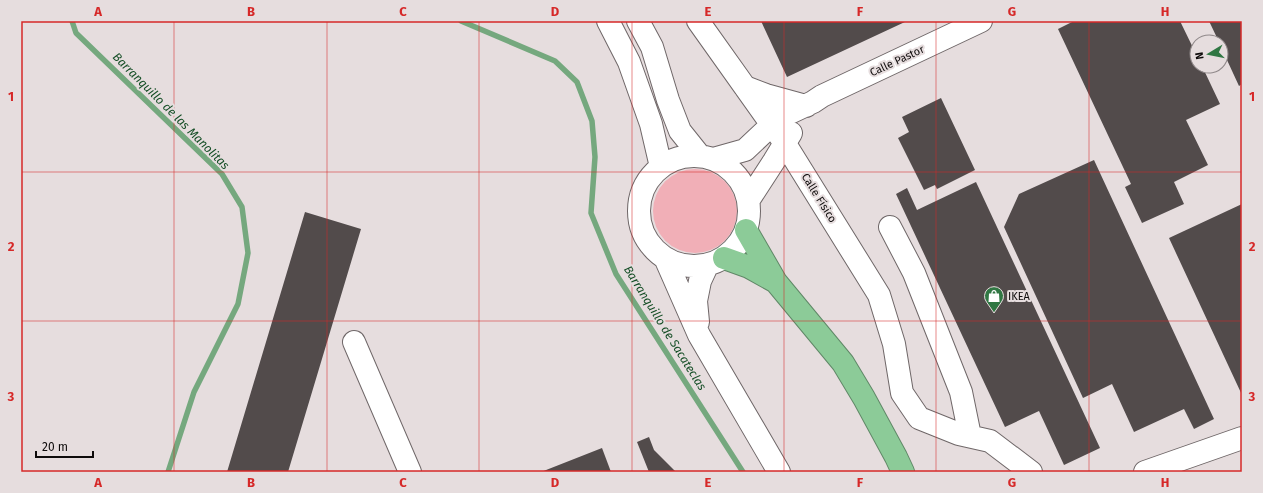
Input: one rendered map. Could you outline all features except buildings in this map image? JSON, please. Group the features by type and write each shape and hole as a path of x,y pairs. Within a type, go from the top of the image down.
{"highway":[{"path":"746,230 776,282 843,363 902,467"},
{"path":"716,262 749,267 776,282"}],"street":[{"path":"608,21 630,62 651,124 661,166"},
{"path":"638,21 652,47 668,100 680,131 706,158"},
{"name":"Calle Físico","path":"698,21 784,142 879,295 894,344 902,393 919,418 959,434 970,436"},
{"name":"Calle Pastor","path":"706,158 745,150 779,118 810,104 822,96 981,21"},
{"path":"745,87 766,95 810,104"},
{"name":"Calle Pastor","path":"748,201 774,162 784,142 810,104"},
{"path":"699,335 696,301 700,281 716,262 738,246 746,230 749,216 748,201 744,187 725,165 706,158 686,156 673,160 661,166 648,180 640,196 638,214 642,232 652,248 666,260 679,265 693,267 716,262"},
{"path":"890,227 914,273 961,392 970,436 990,441 1031,472"},
{"path":"666,260 699,335 779,472"},
{"path":"354,342 410,472"},
{"path":"1145,472 1242,438"}],"shaded area":[{"path":"695,169 711,172 725,181 734,195 737,211 734,227 725,241 711,250 695,253 679,250 665,241 656,227 653,211 656,195 665,181 679,172"}],"waterway":[{"name":"Barranquillo de las Manolitas","path":"72,21 76,33 222,174 242,207 248,253 238,304 194,392 168,472"},
{"name":"Barranquillo de Sacateclas","path":"461,21 555,61 577,82 592,121 595,157 591,213 616,274 743,472"}],"place":[{"name":"IKEA","path":"994,313"}]}
